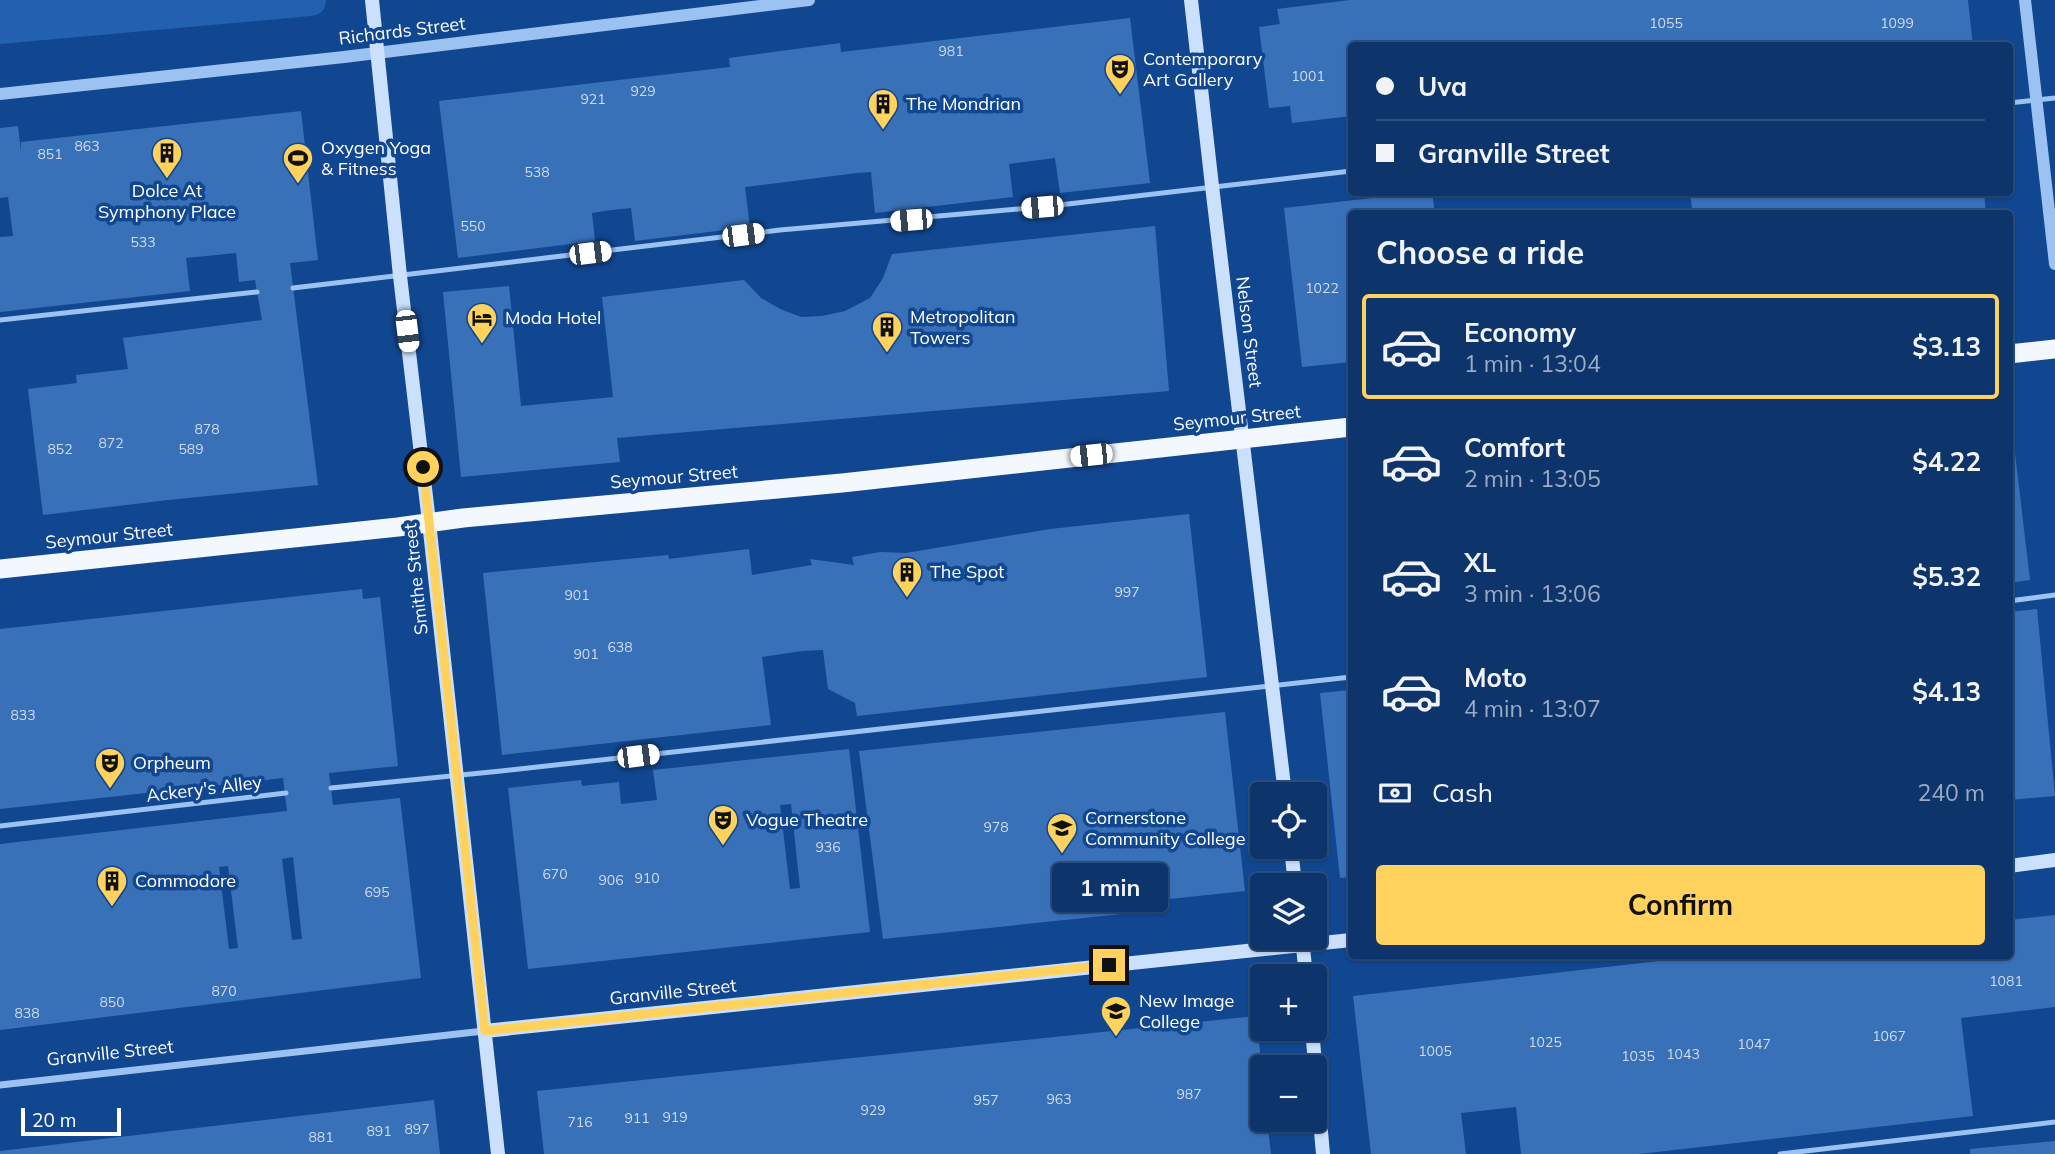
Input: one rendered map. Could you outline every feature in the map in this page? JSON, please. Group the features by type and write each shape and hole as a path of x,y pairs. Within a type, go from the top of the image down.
{"highway":[{"path":"2013,354 2055,349"},
{"name":"Seymour Street","path":"0,569 429,522 842,483 1348,427"}],"main road":[{"name":"Smithe Street","path":"372,0 400,276 498,1154"},
{"name":"Nelson Street","path":"1191,0 1284,782"},
{"path":"2013,865 2055,860"},
{"name":"Granville Street","path":"1327,940 1348,940"},
{"name":"Granville Street","path":"485,1031 1250,947"},
{"path":"1313,1041 1323,1154"}],"street":[{"name":"Richards Street","path":"0,94 809,0"},
{"path":"2025,0 2055,264"},
{"name":"Granville Street","path":"0,1085 485,1031"}],"lane":[{"path":"2013,103 2055,98"},
{"path":"293,288 780,230 1042,207 1348,171"},
{"path":"0,320 257,292"},
{"path":"2013,600 2055,595"},
{"path":"331,788 1348,677"},
{"name":"Ackery's Alley","path":"0,826 285,793"},
{"path":"1780,1154 2055,1122"}],"shaded area":[{"path":"0,0 326,0 322,11 311,16 0,44"}],"building":[{"path":"1350,0 1968,0 1973,42 1348,42 1348,116 1292,123 1290,106 1269,108 1259,27 1280,24 1277,9"},
{"name":"The Mondrian","path":"1130,18 1150,183 1060,193 1055,158 1009,164 1013,197 875,213 871,172 857,173 745,187 750,227 635,241 631,208 611,210 592,213 595,241 458,258 439,101 730,67 729,58 840,43 841,52"},
{"path":"301,111 318,260 290,263 318,485 43,515 28,389 77,383 76,375 128,369 123,338 262,320 255,280 239,282 236,253 186,258 190,291 0,312 0,237 13,236 8,197 0,198 0,128 18,126 21,151 21,142"},
{"path":"1390,196 1433,196 1434,210 1348,210 1348,362 1302,367 1284,208"},
{"path":"1690,196 1984,196 1986,210 1685,210 1692,209"},
{"name":"Metropolitan Towers","path":"1155,226 1169,391 617,438 620,462 461,477 443,292 509,286 521,406 613,397 602,297 744,280 761,298 780,309 801,317 822,316 845,311 870,298 883,278 892,254"},
{"path":"2013,436 2030,580 2013,582"},
{"path":"1189,514 1207,677 857,716 855,703 828,689 823,650 802,651 762,657 771,725 502,755 483,573 668,555 669,559 749,549 752,575 812,565 810,559 854,565 852,557 880,552 906,553 1050,529"},
{"path":"362,589 363,599 380,597 398,766 329,773 333,805 400,798 421,978 0,1030 0,844 287,811 283,778 0,809 0,629","holes":["293,857 302,939 292,940 282,859","228,866 238,948 229,949 219,867"]},
{"path":"2037,609 2055,796 2013,800 2013,612"},
{"path":"1348,690 1348,877 1340,878 1320,693"},
{"path":"1225,712 1245,891 1132,903 1132,913 883,939 859,751"},
{"path":"849,749 870,932 528,969 508,788 581,780 582,786 619,782 621,804 657,800 653,770","holes":["791,804 800,888 790,889 780,805"]},
{"path":"2055,915 2055,1007 1961,1018 1973,1116 1639,1154 1521,1154 1516,1107 1461,1113 1466,1154 1371,1154 1353,996 1676,959 2013,959 2013,920"},
{"path":"1250,1017 1250,1041 1259,1041 1260,1055 1250,1055 1250,1132 1268,1132 1271,1154 544,1154 537,1091"},
{"path":"434,1100 440,1154 0,1154 0,1151"},
{"path":"2055,1141 2055,1154 1970,1154 1970,1149"}],"place":[{"name":"Contemporary Art Gallery","path":"1120,96"},
{"name":"The Mondrian","path":"883,131"},
{"name":"Dolce At Symphony Place","path":"167,180"},
{"name":"Oxygen Yoga & Fitness","path":"298,185"},
{"name":"Moda Hotel","path":"482,345"},
{"name":"Metropolitan Towers","path":"887,354"},
{"name":"The Spot","path":"907,599"},
{"name":"Orpheum","path":"110,790"},
{"name":"Vogue Theatre","path":"723,847"},
{"name":"Cornerstone Community College","path":"1062,855"},
{"name":"Commodore","path":"112,908"},
{"name":"New Image College","path":"1116,1038"}],"route":[{"path":"423,467 485,1031 1109,965"}]}
